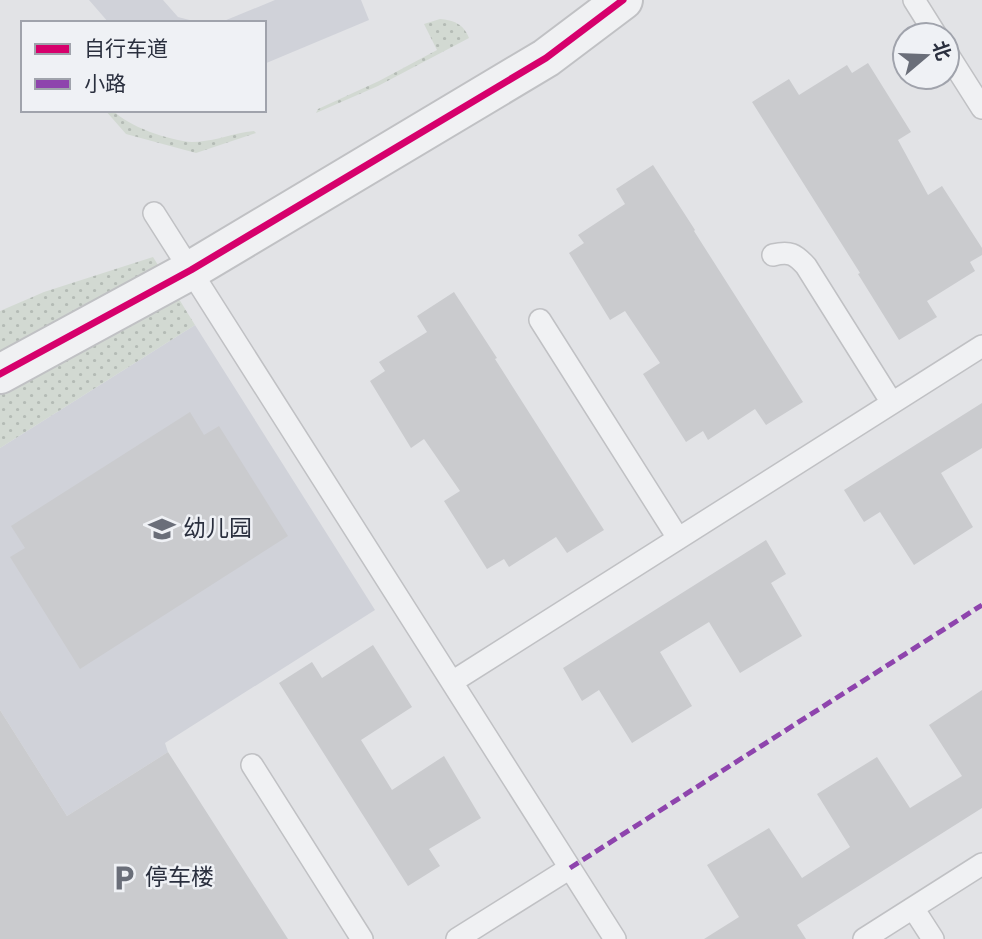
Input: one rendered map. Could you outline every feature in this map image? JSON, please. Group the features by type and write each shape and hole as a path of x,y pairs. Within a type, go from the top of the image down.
{"street":[{"path":"0,374 191,270 546,58 623,0"}],"lane":[{"path":"914,0 927,21"},
{"path":"961,75 982,108"},
{"path":"154,213 615,939"},
{"path":"773,255 784,252 796,256 806,266 892,403"},
{"path":"540,320 678,538"},
{"path":"452,682 982,346"},
{"path":"252,765 362,939"},
{"path":"864,939 982,864"},
{"path":"457,939 570,867"},
{"path":"913,908 933,939"}],"shaded area":[{"path":"89,0 163,0 178,17 193,21 107,21"},
{"path":"275,0 361,0 369,20 266,63 266,21 224,21"},
{"path":"440,19 458,24 469,38 378,86 316,113 318,109 437,50 424,24"},
{"path":"107,112 115,112 149,132 183,141 199,142 246,132 256,133 196,153 126,134"},
{"path":"153,257 195,325 0,448 0,311 44,292"},
{"name":"幼儿园","path":"195,325 375,610 165,743 168,752 67,816 0,710 0,448"}],"building":[{"path":"868,63 911,132 898,140 928,195 942,186 982,248 982,255 970,262 975,271 927,301 937,317 899,340 752,102 789,79 799,95 847,65 852,73"},
{"path":"653,165 803,402 766,425 755,409 708,440 703,431 686,442 643,374 660,363 625,311 610,320 569,253 584,243 578,235 625,204 616,189"},
{"path":"454,292 604,530 567,553 556,537 509,567 504,559 487,569 444,501 460,491 424,439 411,448 370,381 385,371 379,362 427,332 417,316"},
{"path":"982,403 982,448 941,473 973,527 914,565 880,512 864,522 844,490"},
{"path":"190,412 204,435 219,426 288,536 80,669 10,557 25,548 11,526"},
{"path":"766,540 786,574 771,583 802,636 740,673 709,622 660,652 692,706 632,743 599,690 582,701 563,668"},
{"path":"373,645 412,707 361,740 392,790 444,756 481,818 429,849 440,866 408,886 279,683 312,662 322,678"},
{"path":"982,690 982,808 797,925 806,939 704,939 739,917 707,865 769,828 802,878 850,847 817,794 877,757 910,808 962,776 929,725"},
{"name":"停车楼","path":"0,710 67,816 168,752 288,939 0,939"}],"marked path":[{"path":"570,868 982,605"}],"cycle path":[{"path":"0,374 191,270 546,58 623,0"}],"place":[{"name":"幼儿园","path":"162,529"},
{"name":"停车楼","path":"124,878"}]}
